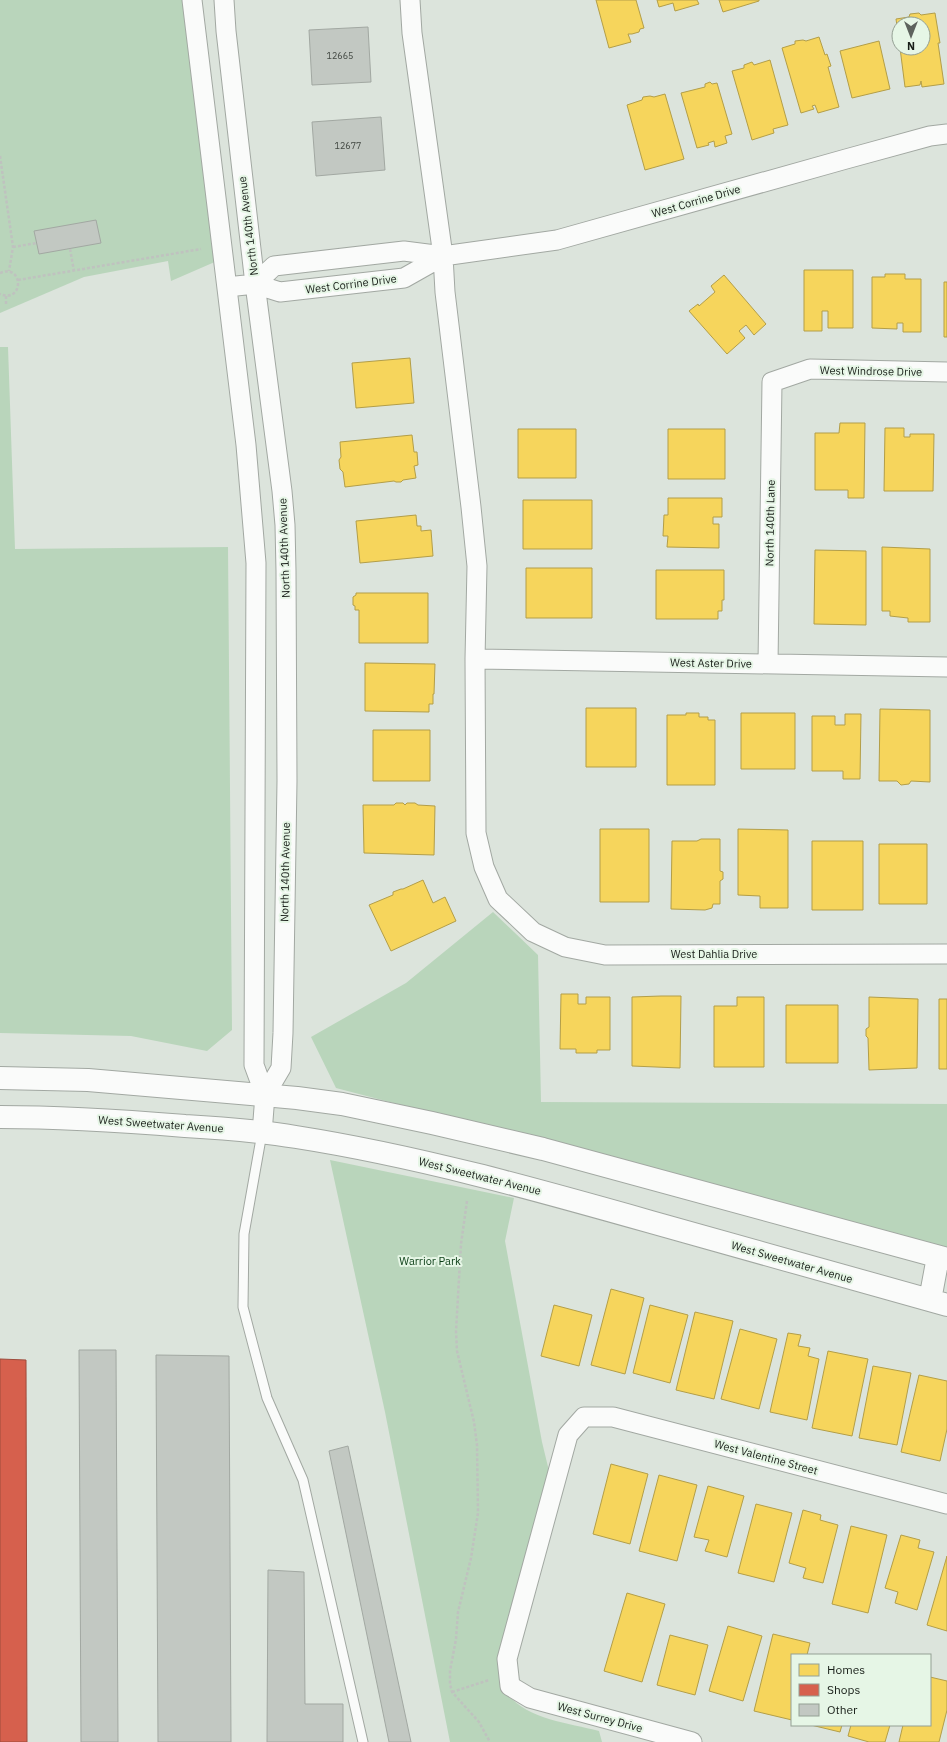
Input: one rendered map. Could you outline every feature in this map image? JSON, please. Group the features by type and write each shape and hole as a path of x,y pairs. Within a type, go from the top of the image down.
{"street":[{"name":"North 140th Avenue","path":"192,0 246,445 256,563 254,1065 265,1095 262,1133"},
{"name":"North 140th Avenue","path":"224,0 226,31 255,284 282,491 286,571 287,781 283,1033 281,1068 265,1095"},
{"path":"410,0 412,33 443,256 445,292 477,566 475,659"},
{"name":"West Corrine Drive","path":"255,284 274,266 404,251 443,256 557,240 846,158 930,136 947,134"},
{"name":"West Corrine Drive","path":"227,287 255,284 280,292 404,278 443,256"},
{"name":"West Windrose Drive","path":"772,382 810,369 947,372"},
{"name":"North 140th Lane","path":"768,664 772,382"},
{"name":"West Aster Drive","path":"475,659 947,667"},
{"name":"West Dahlia Drive","path":"475,659 476,833 484,867 498,899 533,932 565,947 605,955 947,954"},
{"path":"0,1078 88,1080 297,1098 342,1104 489,1136 942,1258 938,1302"},
{"name":"West Sweetwater Avenue","path":"0,1117 39,1117 140,1122 295,1136 355,1147 476,1174 938,1302"},
{"name":"West Valentine Street","path":"510,1686 507,1659 566,1442 568,1435 584,1417 613,1417 947,1504"},
{"name":"West Surrey Drive","path":"510,1686 530,1698 692,1742"}],"lane":[{"path":"262,1133 244,1234 243,1307 267,1398 303,1480 363,1742"}],"path":[{"path":"0,156 12,247 9,272"},
{"path":"12,247 37,243"},
{"path":"70,249 74,271"},
{"path":"18,280 204,249"},
{"path":"0,273 9,272 15,274 18,280 17,289 14,293 6,296 0,294"},
{"path":"6,296 6,306"},
{"path":"467,1201 461,1244 456,1331 457,1351 474,1422 477,1445 478,1513 471,1558 458,1612 456,1639 450,1671 452,1692 479,1722 490,1742"},
{"path":"452,1692 493,1678"}],"green space":[{"path":"0,0 187,0 217,261 171,281 168,261 84,277 0,313"},
{"path":"0,347 8,347 15,549 228,547 232,1030 207,1051 131,1036 0,1033"},
{"path":"493,912 538,955 541,1102 947,1104 947,1251 771,1202 336,1088 311,1037 406,983"},
{"name":"Warrior Park","path":"330,1160 514,1198 505,1241 542,1442 549,1471 497,1658 499,1674 501,1683 508,1695 530,1712 557,1721 599,1731 602,1742 450,1742 385,1412"}],"building: Homes":[{"path":"596,0 636,0 644,28 640,29 639,32 628,34 631,42 609,48"},
{"path":"657,0 697,0 699,4 675,11 673,3 659,7"},
{"path":"719,0 759,0 759,1 723,12"},
{"path":"919,13 921,15 935,13 944,84 922,87 921,81 920,85 905,87 901,56 931,56 931,16 909,16 910,14"},
{"path":"819,37 825,55 827,54 831,66 828,67 839,107 818,113 815,105 812,106 814,109 801,113 782,48 795,44 795,41 806,41"},
{"path":"879,41 890,89 852,98 840,51"},
{"path":"770,60 788,125 773,129 774,133 752,140 732,71 744,68 744,65 752,62 754,65"},
{"path":"710,82 712,84 717,83 732,134 725,136 727,143 715,147 714,141 708,143 709,145 697,148 681,93 705,87 705,84"},
{"path":"665,94 684,159 645,170 627,105 642,100 643,97 654,97"},
{"path":"804,270 853,270 853,328 828,328 828,311 822,311 822,331 804,331"},
{"path":"885,274 905,274 905,279 921,279 921,332 903,332 903,323 897,323 897,329 872,328 872,277 885,277"},
{"path":"724,275 766,324 754,335 746,325 739,331 745,338 727,354 689,311 698,304 699,306 715,292 711,286"},
{"path":"944,282 947,282 947,337 944,337"},
{"path":"410,358 414,403 356,408 352,363"},
{"path":"840,423 865,423 864,498 848,498 848,490 815,490 815,433 839,433"},
{"path":"885,428 904,428 904,437 910,437 910,434 934,434 933,491 884,491"},
{"path":"518,429 576,429 576,478 518,478"},
{"path":"668,429 725,429 725,479 668,479"},
{"path":"412,435 414,452 417,452 418,465 414,466 416,478 403,480 401,482 394,481 345,487 343,472 340,469 339,460 341,457 340,442"},
{"path":"668,498 722,498 722,517 713,517 713,524 719,524 719,548 667,547 668,536 663,536 664,515 668,515"},
{"path":"523,500 592,500 592,549 523,549"},
{"path":"416,515 417,526 421,526 421,531 431,530 433,556 360,563 356,521"},
{"path":"882,547 930,549 930,622 908,622 908,618 890,616 890,611 882,611"},
{"path":"815,550 866,551 866,625 814,624"},
{"path":"526,568 592,568 592,618 526,618"},
{"path":"656,570 724,570 724,600 722,600 722,611 718,611 718,619 656,619"},
{"path":"356,593 428,593 428,643 359,643 359,610 355,610 355,606 353,605 353,597"},
{"path":"365,663 435,664 433,704 429,704 429,712 365,711"},
{"path":"586,708 636,708 636,767 586,767"},
{"path":"880,709 930,710 930,782 911,781 909,784 901,785 897,781 879,781"},
{"path":"686,713 699,713 699,717 708,717 708,720 715,720 715,785 667,785 667,715 686,715"},
{"path":"741,713 795,713 795,769 741,769"},
{"path":"845,714 861,714 860,779 843,779 843,771 812,771 812,716 835,716 835,725 845,725"},
{"path":"373,730 430,730 430,781 373,781"},
{"path":"396,803 403,803 405,805 407,803 415,803 418,805 435,806 434,855 364,853 363,805 394,805"},
{"path":"600,829 649,829 649,902 600,902"},
{"path":"738,829 788,830 788,908 760,908 760,896 738,895"},
{"path":"701,839 720,839 720,871 723,872 723,879 720,881 720,904 713,904 712,908 705,910 671,909 672,841 697,841"},
{"path":"812,841 863,841 863,910 812,910"},
{"path":"879,844 927,844 927,904 879,904"},
{"path":"423,880 433,903 445,897 456,921 391,951 369,905 393,895 393,892"},
{"path":"561,994 578,994 578,1004 586,1004 586,997 610,997 610,1050 597,1050 597,1053 576,1053 576,1049 560,1049"},
{"path":"681,996 680,1068 632,1066 632,997"},
{"path":"737,997 764,997 764,1067 714,1067 714,1006 737,1006"},
{"path":"869,997 918,999 917,1068 869,1070 868,1038 866,1036 866,1029 869,1027"},
{"path":"939,999 947,999 947,1069 939,1069"},
{"path":"786,1005 838,1005 838,1063 786,1063"},
{"path":"611,1289 644,1298 625,1374 591,1365"},
{"path":"554,1305 592,1315 579,1366 541,1356"},
{"path":"650,1305 688,1315 670,1383 633,1373"},
{"path":"695,1312 733,1321 714,1399 676,1390"},
{"path":"740,1329 777,1339 759,1409 721,1399"},
{"path":"788,1333 801,1335 798,1346 810,1348 808,1356 819,1359 807,1420 770,1412"},
{"path":"828,1351 868,1359 852,1436 812,1428"},
{"path":"873,1366 911,1373 897,1445 859,1438"},
{"path":"919,1375 947,1381 947,1429 940,1461 901,1452"},
{"path":"611,1464 648,1474 630,1544 593,1534"},
{"path":"659,1475 697,1485 677,1561 639,1551"},
{"path":"708,1486 744,1496 727,1557 705,1551 709,1540 694,1537"},
{"path":"756,1504 792,1513 774,1582 738,1573"},
{"path":"803,1510 821,1515 820,1520 838,1525 823,1583 803,1578 806,1568 789,1563"},
{"path":"851,1526 887,1535 868,1613 832,1604"},
{"path":"901,1535 920,1540 918,1548 934,1552 917,1610 895,1603 898,1592 885,1588"},
{"path":"947,1556 947,1631 927,1625"},
{"path":"627,1593 665,1604 642,1682 604,1671"},
{"path":"728,1626 762,1636 743,1701 709,1691"},
{"path":"773,1634 810,1643 807,1654 791,1654 791,1720 754,1711"},
{"path":"670,1635 708,1645 695,1695 657,1685"},
{"path":"931,1677 947,1681 947,1710 939,1742 899,1742 903,1726 931,1726"},
{"path":"815,1726 842,1726 840,1732"},
{"path":"851,1726 890,1726 885,1742 869,1742 848,1736"}],"building: Shops":[{"path":"0,1359 26,1360 27,1742 0,1742"}],"building: Other":[{"path":"368,27 371,82 312,85 309,30"},
{"path":"381,117 385,170 316,176 312,122"},
{"path":"96,220 101,243 39,254 34,231"},
{"path":"79,1350 116,1350 118,1742 81,1742"},
{"path":"156,1355 229,1356 231,1742 158,1742"},
{"path":"348,1446 411,1742 389,1742 329,1451"},
{"path":"268,1570 304,1572 305,1704 343,1704 343,1742 267,1742"}]}
